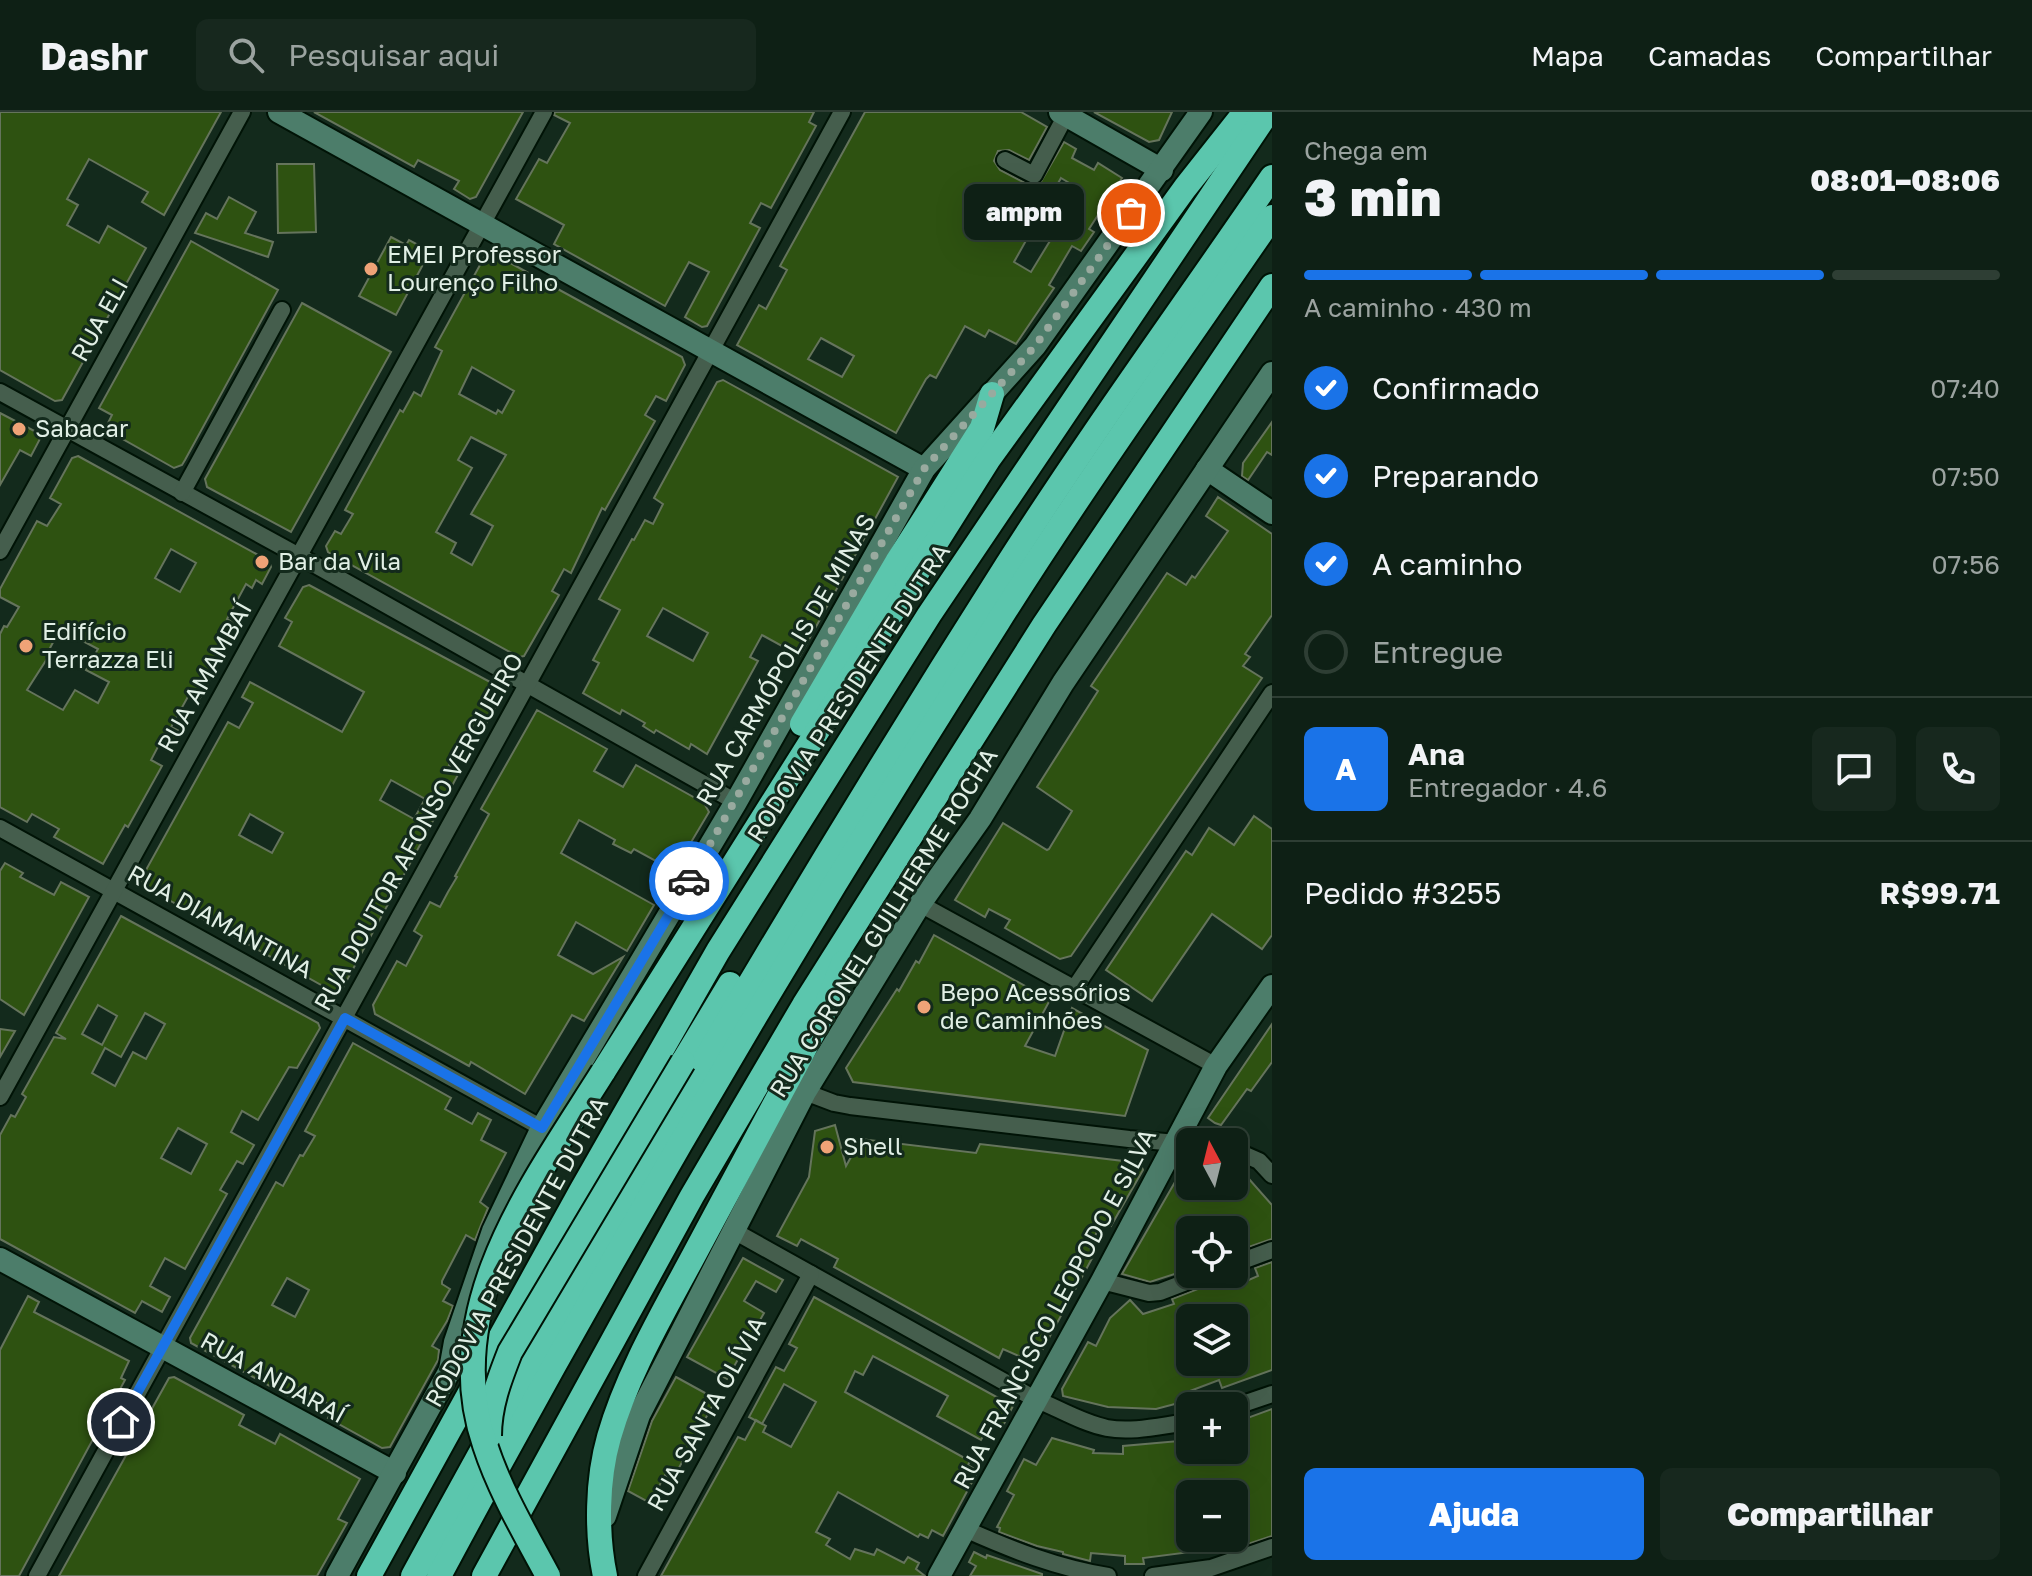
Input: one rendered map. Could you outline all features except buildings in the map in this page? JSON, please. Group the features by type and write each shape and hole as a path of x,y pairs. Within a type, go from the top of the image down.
{"highway":[{"path":"548,1576 502,1490 475,1404 477,1324 486,1284 502,1241 531,1187 716,889 988,460 1185,188 1245,112"},
{"name":"RODOVIA PRESIDENTE DUTRA","path":"369,1576 581,1191 718,951 929,615 1268,112"},
{"path":"413,1576 755,974 877,774 1009,561 1272,177"},
{"path":"439,1576 772,985 998,621 1272,217"},
{"path":"484,1576 692,1196 804,1005 1044,625 1272,286"},
{"path":"716,889 755,804 897,562 982,428 992,394"},
{"path":"490,1456 489,1420 496,1385 510,1352 838,808 877,774"},
{"path":"605,1576 600,1532 602,1471 608,1438 622,1398 666,1307 823,1014 863,914"},
{"path":"470,1576 489,1544 538,1477"}],"main road":[{"path":"279,112 924,469"},
{"name":"RUA CARMÓPOLIS DE MINAS","path":"337,1576 450,1370 455,1342 488,1242 542,1128 736,802 924,469 1035,346 1201,112"},
{"path":"1063,114 1162,170"},
{"name":"RUA CORONEL GUILHERME ROCHA","path":"600,1532 639,1415 805,1092 920,904 980,819 1063,683 1272,373"},
{"path":"1207,469 1272,513"},
{"name":"RUA FRANCISCO LEOPODO E SILVA","path":"1190,1128 1216,1066 1272,986"},
{"name":"RUA FRANCISCO LEOPODO E SILVA","path":"939,1576 1035,1399 1176,1156"},
{"name":"RUA ANDARAÍ","path":"0,1259 395,1473"}],"street":[{"name":"RUA ELI","path":"0,551 242,112"},
{"name":"RUA AMAMBAÍ","path":"0,1097 544,112"},
{"name":"RUA DOUTOR AFONSO VERGUEIRO","path":"37,1576 842,112"},
{"path":"1005,160 1034,175 1063,114"},
{"path":"182,493 282,310"},
{"path":"0,392 300,556 736,802"},
{"path":"1074,989 1272,693"},
{"name":"RUA DIAMANTINA","path":"0,828 542,1128"},
{"path":"920,904 1216,1066"},
{"path":"805,1092 850,1106 1176,1143"},
{"path":"1248,1156 1259,1161 1272,1175"},
{"path":"734,1231 1035,1399 1106,1428 1133,1429 1176,1424"},
{"path":"1248,1259 1272,1250"},
{"name":"RUA SANTA OLÍVIA","path":"646,1576 811,1274"},
{"path":"1102,1281 1149,1293 1176,1286"},
{"path":"1248,1402 1272,1394"},
{"path":"965,1529 1022,1554 1078,1571 1108,1576"},
{"path":"1153,1576 1211,1568 1272,1547"}],"way so far":[{"path":"689,881 924,469 1035,346 1131,213"}],"place":[{"name":"ampm","path":"1131,213"},
{"name":"EMEI Professor Lourenço Filho","path":"371,269"},
{"name":"Sabacar","path":"19,429"},
{"name":"Bar da Vila","path":"262,562"},
{"name":"Edifício Terrazza Eli","path":"26,646"},
{"name":"Bepo Acessórios de Caminhões","path":"924,1007"},
{"name":"Shell","path":"827,1147"}],"route":[{"path":"121,1422 345,1018 542,1128 689,881"}]}
